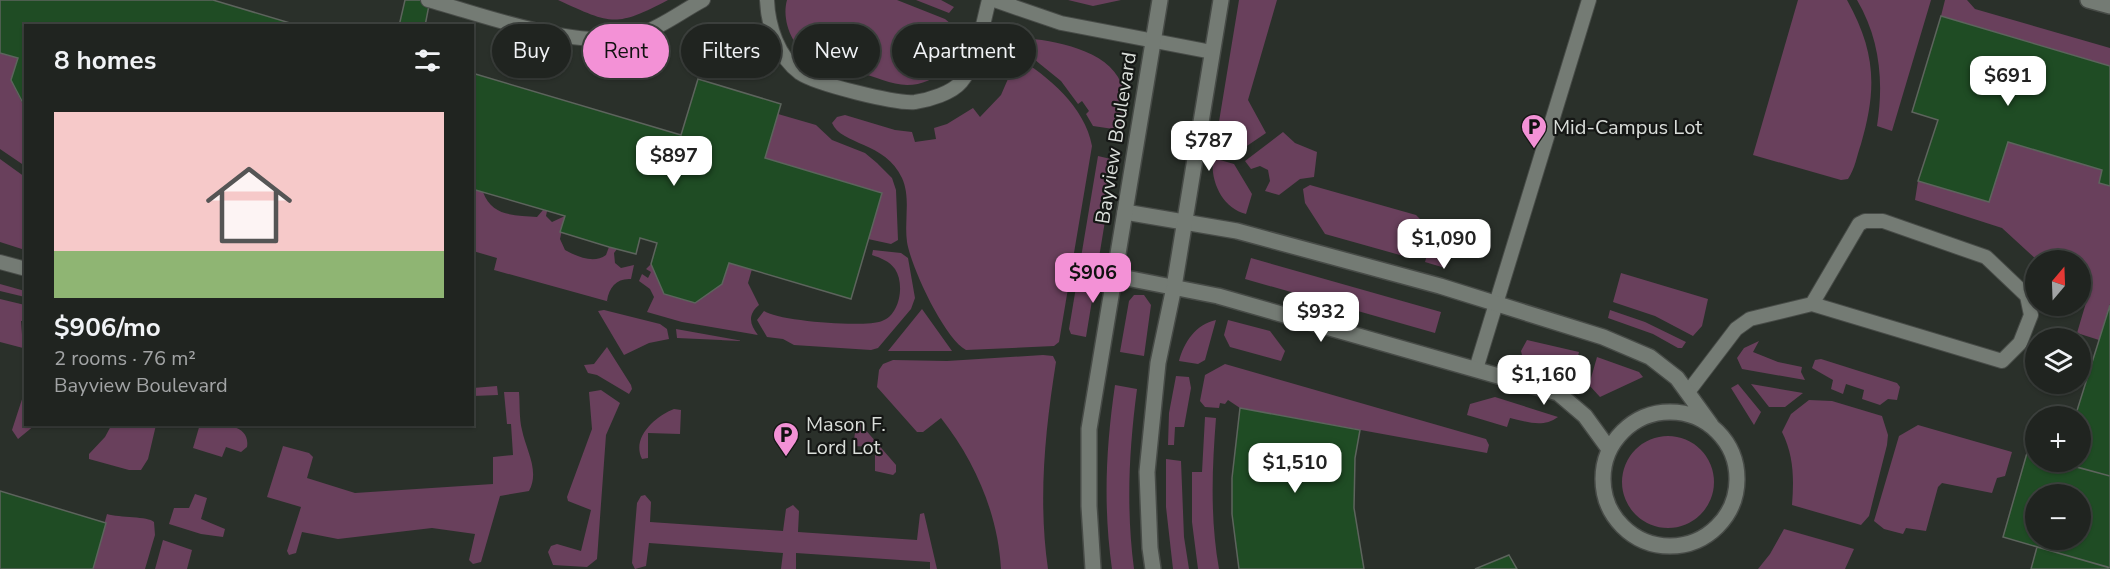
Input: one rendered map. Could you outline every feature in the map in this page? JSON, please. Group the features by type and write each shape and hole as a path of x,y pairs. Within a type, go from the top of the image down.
{"street":[{"name":"Bayview Boulevard","path":"1093,569 1089,506 1089,429 1160,0"},
{"path":"1153,569 1147,472 1158,363 1174,287 1221,0"},
{"path":"2088,0 2110,6"},
{"path":"1125,212 1237,231 1496,304 1604,337 1650,357 1677,378 1727,442 1736,463 1738,486 1732,509 1718,528 1698,541 1675,547 1651,544 1630,534 1614,517 1604,495 1603,472 1609,449 1628,426 1654,413 1674,411 1693,415 1711,424"},
{"path":"1116,276 1218,296 1558,393 1585,416 1609,449"}],"lane":[{"path":"428,0 577,40 608,41 644,33 703,0"},
{"path":"767,0 775,39 786,59 801,74 841,89 913,102 942,94 961,82 973,57 992,0 1061,23 1212,52"},
{"path":"1476,369 1588,0"},
{"path":"1688,392 1736,329 1750,320 1812,304 2002,361 2020,343 2031,315 2027,296 1986,257 1882,221 1865,220 1854,230 1812,304"},
{"path":"0,262 24,268"}],"shaded area":[{"path":"558,0 668,0 636,15 613,20 590,14"},
{"path":"787,0 897,0 945,19 951,24 892,24 892,78 933,78 918,84 895,84 876,78 880,78 880,24 793,24 793,40 787,25"},
{"path":"916,0 941,0 954,7 949,13"},
{"path":"1068,0 1121,0 1093,6"},
{"path":"1239,0 1277,0 1248,100 1266,133 1238,152 1215,146"},
{"path":"1798,0 1847,0 1864,37 1871,71 1870,106 1861,144 1848,179 1841,180 1753,155"},
{"path":"1857,0 1931,0 1892,131 1877,126 1880,93 1878,61 1871,30"},
{"path":"1945,0 1967,0 1975,9 2110,48 2110,66 1941,16"},
{"path":"1036,40 1064,44 1105,62 1123,88 1124,106 1120,130 1093,126 1086,114 1089,111 1082,101 1078,104 1061,81 1036,61"},
{"path":"0,53 18,58 11,80 24,107 24,165 0,149"},
{"path":"1036,70 1051,82 1073,105 1088,131 1092,146 1059,342 1054,346 966,350 948,332 915,268 906,234 905,186 895,166 886,157 844,136 832,123 837,117 845,115 895,130 912,132 915,142 936,139 934,128 947,124 973,108 980,117 1001,95 1008,78 1036,78"},
{"path":"778,114 816,125 832,140 865,153 892,178 896,190 898,240 891,244 868,239 882,193 765,158"},
{"path":"1283,132 1295,143 1317,152 1314,177 1300,179 1279,195 1265,191 1270,181 1268,170 1260,166 1251,169 1245,161"},
{"path":"2008,142 2102,170 2099,183 2110,186 2110,304 2099,340 2091,337 2091,328 2078,328 2082,316 2091,316 2091,250 2026,250 2002,228 1915,200 1918,181 1989,202"},
{"path":"1098,156 1115,160 1086,337 1071,334 1069,329"},
{"path":"1213,158 1234,164 1252,194 1246,214 1230,206 1219,192 1214,176"},
{"path":"0,159 24,176 24,250 0,242"},
{"path":"1310,185 1416,215 1421,220 1407,257 1325,234 1305,203 1303,189"},
{"path":"474,190 483,192 492,206 505,213 537,217 543,210 547,211 546,216 552,222 565,216 560,239 565,250 581,257 596,259 606,255 609,247 617,249 614,253 615,263 621,268 634,265 631,279 614,284 608,296 607,301 610,302 494,270 497,258 474,251"},
{"path":"1435,228 1479,240 1475,251 1451,245 1445,268 1425,262"},
{"path":"873,250 901,253 908,258 915,298 911,309 878,348 871,350 794,345 783,339 767,337 757,320 764,311 786,318 841,324 873,323 888,318 897,306 900,283 895,269 887,262 872,255"},
{"path":"1251,258 1441,312 1435,333 1245,279"},
{"path":"729,263 752,269 748,283 759,305 753,312 751,320 758,335 682,322 647,312 654,297 650,289 639,281 642,274 648,278 651,272 646,269 651,264 664,293 695,303 722,284"},
{"path":"1621,273 1708,299 1702,326 1693,336 1655,316 1613,302"},
{"path":"0,284 24,291 24,297 0,291"},
{"path":"1134,295 1144,295 1151,305 1144,356 1120,352 1129,301"},
{"path":"0,299 24,305 24,321 21,321 23,348 0,342"},
{"path":"922,309 952,351 888,351"},
{"path":"604,310 660,324 667,329 669,339 649,343 624,355 598,311"},
{"path":"1610,310 1645,322 1686,342 1682,348 1678,348 1653,334 1608,318"},
{"path":"1216,320 1205,360 1198,364 1179,361 1192,335 1202,325"},
{"path":"1228,320 1270,331 1285,351 1281,361 1230,347 1224,335"},
{"path":"676,329 743,341 677,338"},
{"path":"1527,340 1579,352 1573,375 1529,360 1522,355 1521,351"},
{"path":"1759,341 1753,352 1778,362 1802,367 1801,372 1805,380 1742,369 1737,358 1744,348"},
{"path":"607,347 631,385 632,389 629,394 597,375 588,373 584,365 594,364"},
{"path":"1053,356 1056,362 1043,491 1048,569 1001,569 990,508 964,452 941,418 923,432 917,432 877,387 879,370 883,364 893,360 947,361"},
{"path":"1597,357 1639,372 1643,377 1600,397 1589,385"},
{"path":"1821,359 1897,383 1900,387 1897,400 1888,399 1880,405 1862,399 1864,390 1846,384 1843,394 1831,389 1833,380 1812,368 1815,360"},
{"path":"1225,364 1486,439 1489,445 1487,453 1240,408 1228,400 1225,404 1220,403 1219,408 1205,407 1200,401 1205,375"},
{"path":"1176,376 1189,377 1191,388 1184,427 1175,427 1174,445 1168,445 1169,413"},
{"path":"1738,384 1761,412 1754,425 1731,388"},
{"path":"1751,384 1803,393 1785,407 1769,407"},
{"path":"1115,385 1137,389 1130,479 1130,524 1134,569 1112,569 1109,546 1107,477 1109,431"},
{"path":"497,386 498,395 474,396 474,388"},
{"path":"601,390 620,403 606,435 597,559 587,567 553,565 548,552 551,546 557,544 581,551 591,510 568,501 567,497 592,429 589,392"},
{"path":"504,392 519,392 521,425 533,468 533,476 529,491 500,496 481,562 473,564 469,560 475,534 432,528 338,539 302,532 296,553 289,555 287,551 301,507 267,497 283,446 309,453 313,457 307,478 355,493 493,484 493,457 513,455 511,424 507,424"},
{"path":"24,393 24,426 34,426 18,439 12,430"},
{"path":"1495,397 1558,417 1541,423 1510,418 1507,427 1467,415 1470,404"},
{"path":"1809,400 1832,401 1882,416 1888,435 1887,445 1869,516 1861,525 1792,505 1792,468 1789,450 1782,432 1791,414"},
{"path":"674,409 681,410 680,434 648,433 648,458 642,459 639,451 640,443 647,428"},
{"path":"1205,417 1216,418 1213,494 1214,531 1219,569 1198,569 1192,522 1192,472 1202,472"},
{"path":"857,420 896,465 896,472 893,475 875,471 875,447 853,446"},
{"path":"1918,425 2012,452 2005,476 1997,478 1992,493 1942,483 1938,487 1926,531 1906,528 1903,534 1884,529 1874,521 1899,436"},
{"path":"111,426 156,426 148,459 141,470 129,470 89,459 89,454 105,437"},
{"path":"199,426 231,426 244,433 247,439 247,447 241,452 226,447 222,457 193,448"},
{"path":"1668,436 1686,439 1701,449 1711,464 1714,482 1711,500 1701,515 1686,525 1668,528 1650,525 1635,515 1625,500 1622,482 1625,464 1635,449 1650,439"},
{"path":"1166,459 1181,461 1184,537 1189,569 1173,569 1166,507"},
{"path":"195,494 207,498 201,519 225,529 223,537 201,534 169,524 174,508 189,508"},
{"path":"645,495 651,502 650,522 783,531 786,509 793,505 799,511 798,532 917,540 920,514 924,513 937,569 930,569 930,562 796,553 796,569 781,569 783,553 649,543 646,566 635,569 632,563 637,503 641,496"},
{"path":"107,514 154,522 155,535 145,569 92,569"},
{"path":"1784,529 1854,549 1845,569 1758,569 1770,554"},
{"path":"163,540 192,550 187,569 155,569"}],"building":[{"path":"0,0 213,0 293,24 24,24 24,105 11,80 18,58 0,53"},
{"path":"405,0 430,0 425,24 399,24"},
{"path":"1941,16 2110,66 2110,186 2099,183 2102,170 2008,142 1989,202 1918,181 1938,120 1912,112"},
{"path":"474,74 681,135 698,79 781,104 765,158 882,193 851,299 729,263 722,284 695,303 664,294 651,264 657,243 640,238 636,254 609,247 560,232 565,216 474,190"},
{"path":"2110,305 2110,476 2091,471 2091,406 2078,406 2082,394 2091,394 2091,366"},
{"path":"1240,408 1360,430 1355,458 1354,508 1364,569 1239,569 1232,514 1232,478"},
{"path":"2025,460 2025,472 2091,471 2110,476 2110,568 2048,550 2091,550 2091,484 2025,484 2025,543 2003,537"},
{"path":"0,491 106,523 93,569 0,569"},
{"path":"2036,550 2048,550 2108,567 2108,569 2031,569"},
{"path":"1509,555 1517,569 1475,569"}],"place":[{"name":"Mid-Campus Lot","path":"1534,150"},
{"name":"Mason F. Lord Lot","path":"786,458"}]}
